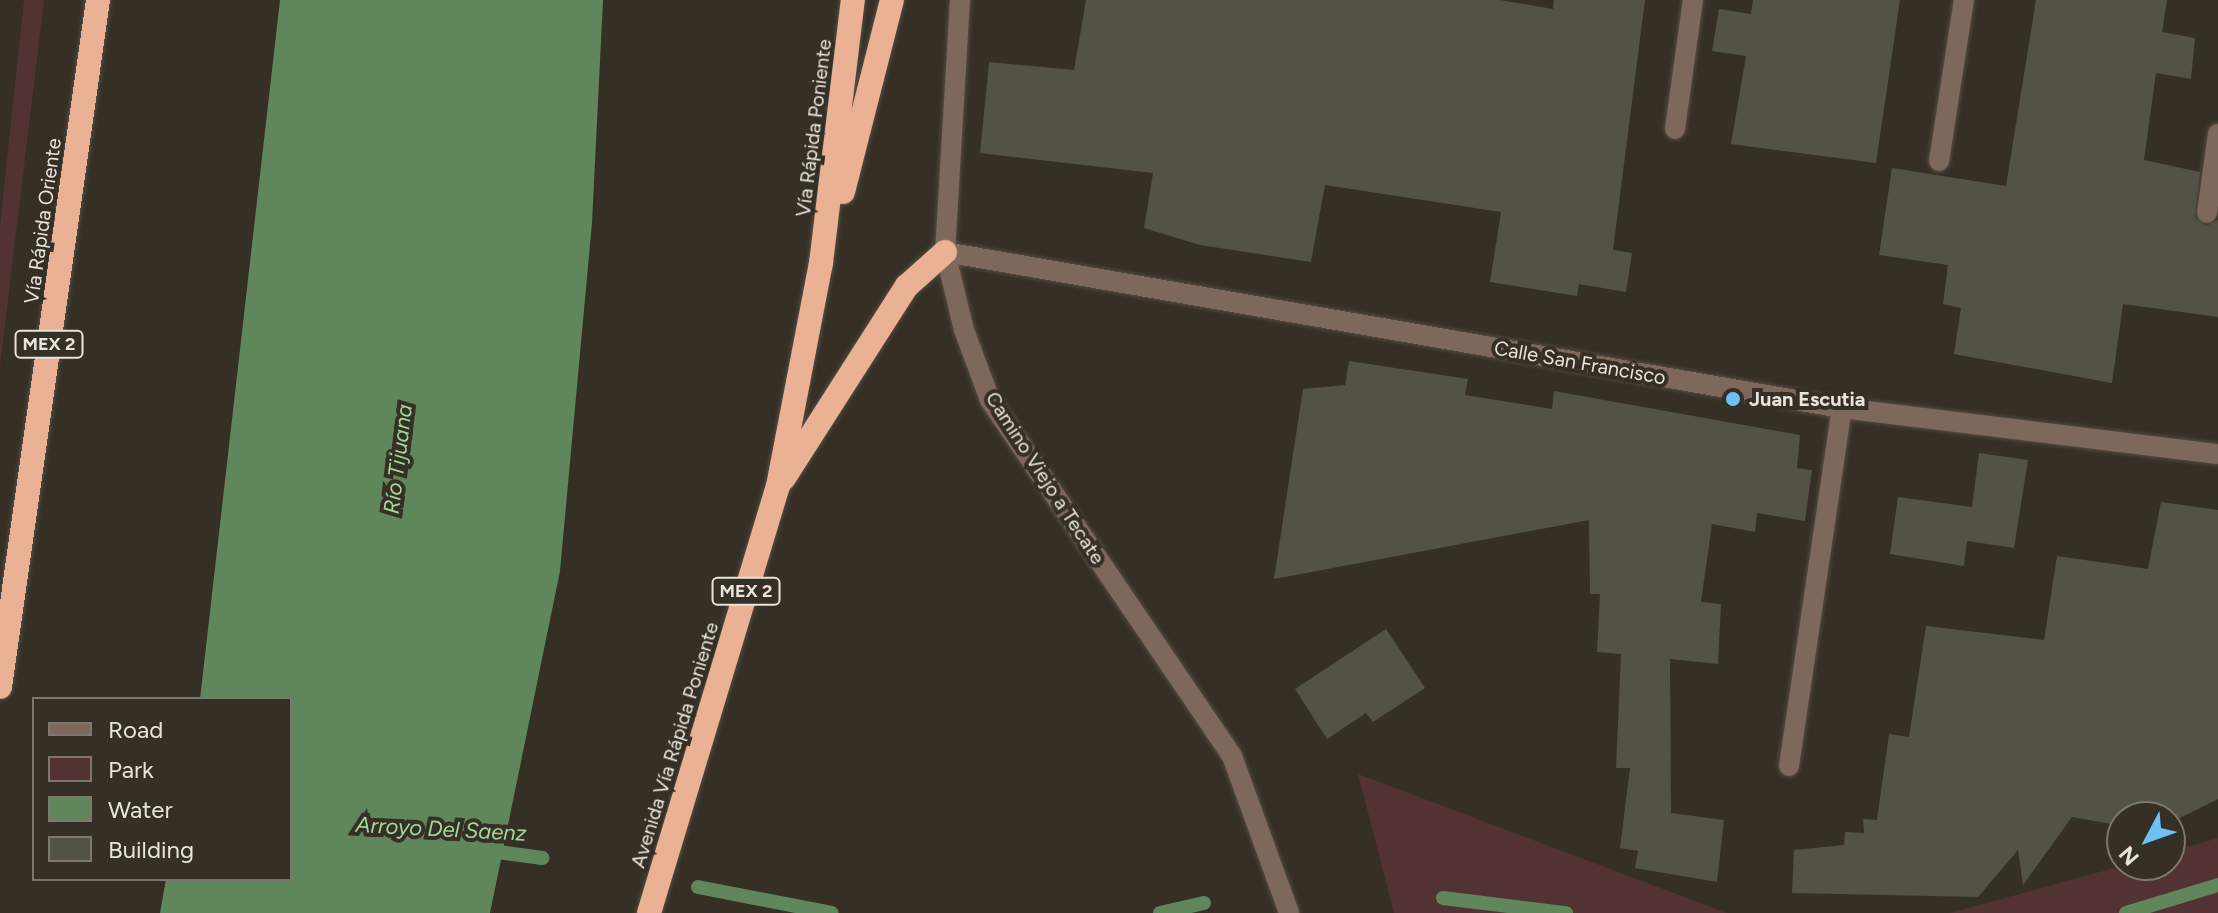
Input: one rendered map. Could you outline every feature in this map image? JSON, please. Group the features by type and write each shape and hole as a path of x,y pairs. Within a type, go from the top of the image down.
{"highway":[{"name":"Vía Rápida Oriente","path":"0,687 98,0"},
{"name":"Vía Rápida Poniente","path":"821,263 853,0"},
{"path":"821,263 892,0"},
{"path":"778,486 907,286 945,252"},
{"name":"Avenida Vía Rápida Poniente","path":"649,913 778,486 821,263"}],"street":[{"name":"Camino Viejo a Tecate","path":"960,0 945,252 990,400 1232,756 1289,913"},
{"path":"1675,129 1693,0"},
{"path":"1939,161 1964,0"},
{"path":"2207,213 2218,134"},
{"name":"Calle San Francisco","path":"945,252 1842,408 2218,454"},
{"path":"1789,766 1842,408"}],"green space":[{"path":"24,0 44,0 0,366 0,226"},
{"path":"1358,774 1727,913 1394,913"},
{"path":"2218,838 2218,913 1950,913 2106,870 2106,881 2186,881 2186,847"}],"water":[{"name":"Río Tijuana","path":"280,0 603,0 592,223 560,571 490,913 160,913 166,881 292,881 292,697 200,697"}],"building":[{"path":"1086,0 1500,0 1553,9 1554,0 1645,0 1613,250 1632,253 1626,292 1579,284 1577,296 1490,282 1501,212 1325,185 1311,262 1200,245 1144,228 1153,173 980,153 989,62 1074,70"},
{"path":"1753,0 1900,0 1876,163 1731,144 1746,56 1712,51 1719,9 1751,14"},
{"path":"2036,0 2167,0 2162,32 2195,38 2191,79 2156,73 2144,160 2200,172 2195,217 2206,226 2218,220 2218,317 2123,304 2112,383 1954,354 1961,308 1943,304 1948,265 1879,255 1892,168 2006,186"},
{"path":"1349,361 1468,379 1465,395 1552,409 1554,391 1800,435 1797,468 1812,470 1805,521 1757,513 1755,532 1712,524 1701,602 1721,604 1718,664 1670,659 1671,813 1724,820 1717,882 1635,868 1638,851 1620,848 1630,768 1616,768 1621,654 1597,652 1600,594 1590,594 1589,520 1274,579 1303,389 1345,385"},
{"path":"1979,453 2028,460 2014,548 1967,541 1964,566 1890,554 1898,497 1972,507"},
{"path":"2161,502 2218,510 2218,799 2186,815 2186,801 2106,801 2106,823 2072,817 2023,885 2018,850 1978,897 1792,893 1794,850 1844,845 1845,832 1864,833 1863,819 1877,820 1889,734 1909,737 1926,626 2044,640 2057,556 2148,569"},
{"path":"1386,629 1425,688 1373,722 1366,713 1327,739 1295,689"}],"waterway":[{"name":"Arroyo Del Saenz","path":"483,850 542,858"},
{"name":"Arroyo Del Saenz","path":"2126,913 2218,885"},
{"name":"Arroyo Del Saenz","path":"698,887 832,913"},
{"name":"Arroyo Del Saenz","path":"1443,898 1566,913"},
{"name":"Arroyo Del Saenz","path":"1160,913 1204,903"}],"place":[{"name":"Juan Escutia","path":"1733,399"}]}
